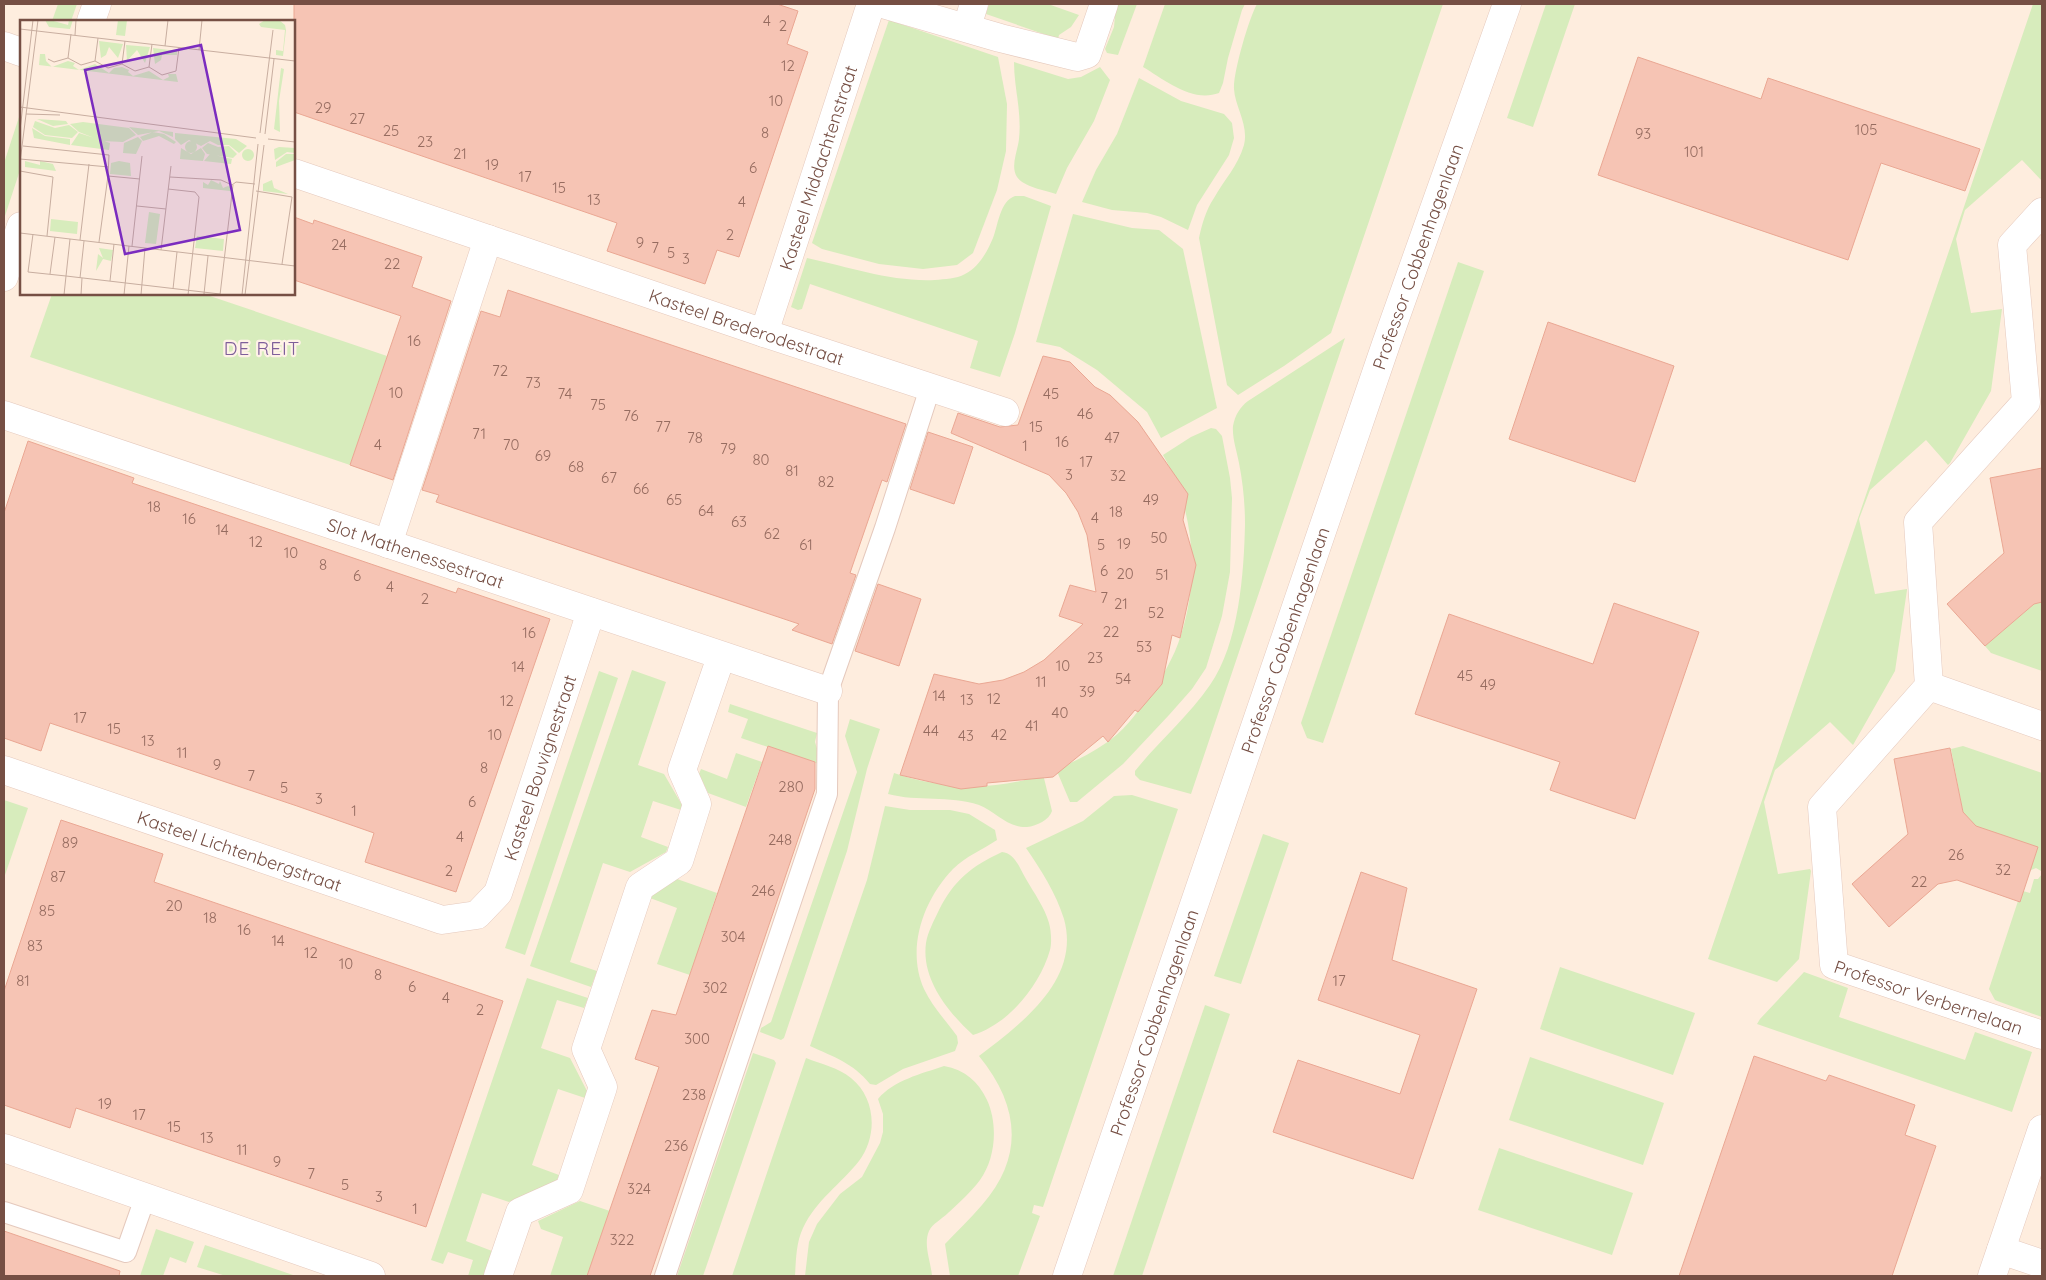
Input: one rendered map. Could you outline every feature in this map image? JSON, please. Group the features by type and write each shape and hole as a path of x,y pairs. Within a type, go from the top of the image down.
{"street":[{"path":"91,20 97,4"},
{"name":"Kasteel Middachtenstraat","path":"764,333 871,4"},
{"path":"883,4 970,15 1000,38 1077,57 1087,54 1104,4"},
{"name":"Professor Cobbenhagenlaan","path":"1068,1276 1386,344 1507,4"},
{"path":"4,46 20,52"},
{"name":"Kasteel Brederodestraat","path":"295,173 764,333 1005,412"},
{"path":"2042,212 2012,246 2034,405 1918,522 1929,686 2042,726"},
{"path":"4,277 14,231"},
{"path":"388,544 488,239"},
{"name":"Slot Mathenessestraat","path":"4,415 721,657 828,691"},
{"name":"Kasteel Bouvignestraat","path":"477,915 498,893 591,612"},
{"path":"498,1276 520,1212 569,1190 603,1087 586,1049 640,887 678,861 697,804 682,770 721,657"},
{"name":"Professor Verbernelaan","path":"1929,686 1822,807 1834,965 2042,1035"},
{"name":"Kasteel Lichtenbergstraat","path":"4,770 442,920 477,915"},
{"path":"1992,1276 2042,1128"},
{"path":"4,1148 371,1276"},
{"path":"2001,1250 2042,1264"}],"lane":[{"path":"665,1276 827,794 828,691 885,528 930,388"},
{"path":"4,1212 126,1252 145,1198"}],"green space":[{"path":"58,4 77,4 71,20 52,20"},
{"path":"989,4 1048,4 1079,15 1071,27 1059,35 1058,39 986,14"},
{"path":"1116,4 1137,4 1118,55 1107,53 1105,49 1114,27"},
{"path":"1165,4 1245,4 1219,93 1199,95 1189,93 1170,84 1143,67"},
{"path":"1257,4 1443,4 1331,333 1238,395 1227,385 1199,238 1209,207 1235,166 1244,145 1245,130 1235,96 1234,81 1242,46"},
{"path":"1546,4 1575,4 1533,127 1507,118"},
{"path":"2033,4 2042,4 2042,181 2022,160 1965,210 1956,239 1971,313 2002,309 1991,391 1948,465 1926,440 1870,490 1859,519 1875,594 1907,589 1895,671 1853,745 1830,722 1775,770 1764,802 1778,874 1810,869 1811,871 1799,959 1777,982 1708,959"},
{"path":"889,20 998,57 1007,104 1006,151 997,190 973,253 957,265 923,269 879,264 822,249 812,243"},
{"path":"1014,62 1068,79 1081,77 1100,67 1110,80 1094,121 1067,168 1056,194 1024,183 1015,173 1014,163 1020,129"},
{"path":"1139,78 1181,101 1224,114 1232,123 1234,138 1229,155 1197,205 1188,230 1161,217 1147,213 1112,210 1082,202 1096,170 1117,134"},
{"path":"20,114 20,170 4,219 4,163"},
{"path":"1015,196 1024,196 1051,206 1015,333 1000,377 970,368 978,341 810,284 802,309 798,310 791,307 807,258 902,279 935,280 962,276 970,271 985,254 993,238 1003,208"},
{"path":"1073,214 1132,228 1159,230 1183,249 1217,408 1161,438 1147,412 1097,370 1060,347 1036,342"},
{"path":"1458,262 1484,271 1323,743 1307,738 1301,723"},
{"path":"52,295 207,295 387,356 350,465 30,357"},
{"path":"1345,338 1191,794 1140,780 1135,775 1135,771 1192,708 1210,685 1220,668 1234,629 1241,586 1245,524 1243,486 1233,435 1233,426 1237,415 1248,401"},
{"path":"1211,428 1216,429 1222,436 1232,498 1230,572 1222,616 1206,668 1192,689 1123,764 1077,802 1070,802 1056,769 1094,750 1112,739 1123,729 1157,684 1178,644 1191,590 1191,543 1182,497 1163,455 1191,437"},
{"path":"2042,602 2042,671 1991,653 1985,646 2034,604"},
{"path":"632,670 666,682 638,765 664,774 682,805 681,810 653,801 641,837 668,847 666,852 630,872 603,863 570,962 597,971 591,987 530,966"},
{"path":"599,671 618,678 525,955 505,948"},
{"path":"730,704 817,733 815,742 822,765 741,738 748,719 728,712"},
{"path":"850,719 880,729 867,769 847,851 784,1038 781,1040 760,1032 761,1028 771,1022 857,772 845,736"},
{"path":"1963,746 2042,773 2042,874 2036,868 2029,871 1976,826 1963,812 1951,749"},
{"path":"736,753 762,762 746,807 708,793 699,774 701,769 727,779"},
{"path":"894,773 930,782 968,786 1007,784 1043,774 1052,811 1039,824 1020,827 1007,822 979,805 968,802 911,798 888,794"},
{"path":"1132,795 1178,809 1043,1207 1034,1205 1032,1213 1040,1216 1018,1276 950,1276 945,1244 982,1205 996,1187 1005,1168 1010,1149 1012,1130 1009,1112 992,1074 979,1056 1029,1015 1056,981 1064,962 1067,941 1061,909 1043,873 1026,848 1083,821 1114,796"},
{"path":"4,800 28,808 4,878"},
{"path":"885,806 910,810 950,810 969,814 995,830 997,840 958,864 942,881 933,895 920,926 917,942 919,974 924,989 931,1001 957,1036 958,1043 955,1051 903,1069 876,1085 870,1084 843,1061 810,1046 867,880"},
{"path":"1263,834 1289,843 1241,984 1214,976"},
{"path":"1002,852 1010,855 1017,862 1042,906 1050,926 1051,947 1039,976 1021,1002 999,1022 973,1035 954,1016 938,994 928,969 926,943 939,910 951,890 973,869"},
{"path":"2042,874 2042,1017 1995,1000 1989,989 2018,901 2023,891 2030,893 2034,879 2038,879"},
{"path":"677,879 717,893 690,975 657,964 677,908 650,898 651,894"},
{"path":"1560,967 1695,1013 1673,1075 1540,1029"},
{"path":"1804,972 1848,988 1839,1017 1965,1060 1975,1032 2032,1052 2012,1112 1757,1024"},
{"path":"527,978 588,998 584,1008 557,1000 541,1048 570,1058 587,1091 585,1098 558,1089 532,1165 559,1175 557,1180 509,1202 482,1193 466,1241 492,1251 484,1276 468,1276 473,1260 448,1252 443,1264 431,1260"},
{"path":"1205,1005 1230,1014 1142,1276 1113,1276"},
{"path":"753,1053 774,1060 776,1063 703,1276 677,1276"},
{"path":"1530,1057 1664,1103 1643,1165 1509,1120"},
{"path":"806,1058 830,1066 851,1078 859,1086 870,1106 871,1129 869,1140 859,1161 808,1218 799,1240 795,1276 732,1276"},
{"path":"944,1066 958,1070 970,1077 979,1087 991,1109 994,1141 989,1162 980,1180 965,1197 930,1228 927,1236 927,1248 932,1276 805,1276 809,1242 817,1224 840,1194 862,1177 880,1143 883,1132 883,1114 878,1099 884,1092 900,1082"},
{"path":"1499,1148 1633,1193 1612,1255 1478,1210"},
{"path":"580,1201 610,1211 587,1276 550,1276 563,1237 541,1229 538,1221"},
{"path":"156,1229 194,1242 186,1263 170,1257 163,1276 140,1276"},
{"path":"205,1245 296,1276 226,1276 197,1267"}],"building":[{"path":"294,4 777,4 798,11 787,44 808,52 739,257 717,250 705,284 607,251 617,223 295,112"},
{"path":"1638,57 1761,99 1768,78 1980,149 1965,191 1881,163 1848,260 1598,175"},
{"path":"295,217 313,224 314,220 422,257 412,287 451,301 393,480 350,465 401,316 295,280"},
{"path":"508,290 906,424 887,482 882,480 850,573 856,575 832,644 792,630 799,624 436,502 439,495 422,490 481,311 500,317"},
{"path":"1548,322 1674,366 1635,482 1509,439"},
{"path":"1043,356 1070,362 1095,387 1110,395 1138,422 1188,494 1183,520 1196,565 1180,638 1172,635 1162,684 1138,712 1135,710 1108,742 1103,736 1053,777 987,783 987,786 961,789 900,775 934,674 979,684 1003,680 1024,672 1044,660 1083,624 1059,616 1070,585 1096,592 1087,535 1078,512 1066,493 1049,475 951,433 958,413 1000,427 1018,425"},
{"path":"928,432 973,447 954,504 910,489"},
{"path":"28,441 134,478 132,483 456,593 458,588 550,619 456,892 365,862 374,833 297,806 50,723 41,751 4,738 4,513"},
{"path":"2042,468 2042,602 2034,604 1985,646 1947,604 2004,553 1990,478"},
{"path":"878,584 921,599 899,666 855,651"},
{"path":"1614,603 1699,632 1635,819 1550,790 1560,762 1415,714 1449,614 1593,664"},
{"path":"768,746 815,762 815,789 650,1276 587,1276 659,1067 635,1059 652,1010 676,1015"},
{"path":"1950,748 1963,812 1976,826 2038,847 2020,902 1957,880 1938,884 1889,927 1852,884 1908,834 1894,759"},
{"path":"61,820 163,854 154,882 503,1001 426,1227 76,1108 70,1128 4,1105 4,991"},
{"path":"1361,872 1407,888 1392,960 1477,989 1413,1179 1273,1132 1298,1060 1400,1094 1420,1035 1318,1000"},
{"path":"1754,1056 1826,1081 1829,1075 1915,1105 1905,1135 1936,1146 1892,1276 1679,1276"},
{"path":"4,1231 120,1271 119,1276 4,1276"}],"district":[{"name":"DE REIT","path":"262,348"}]}
